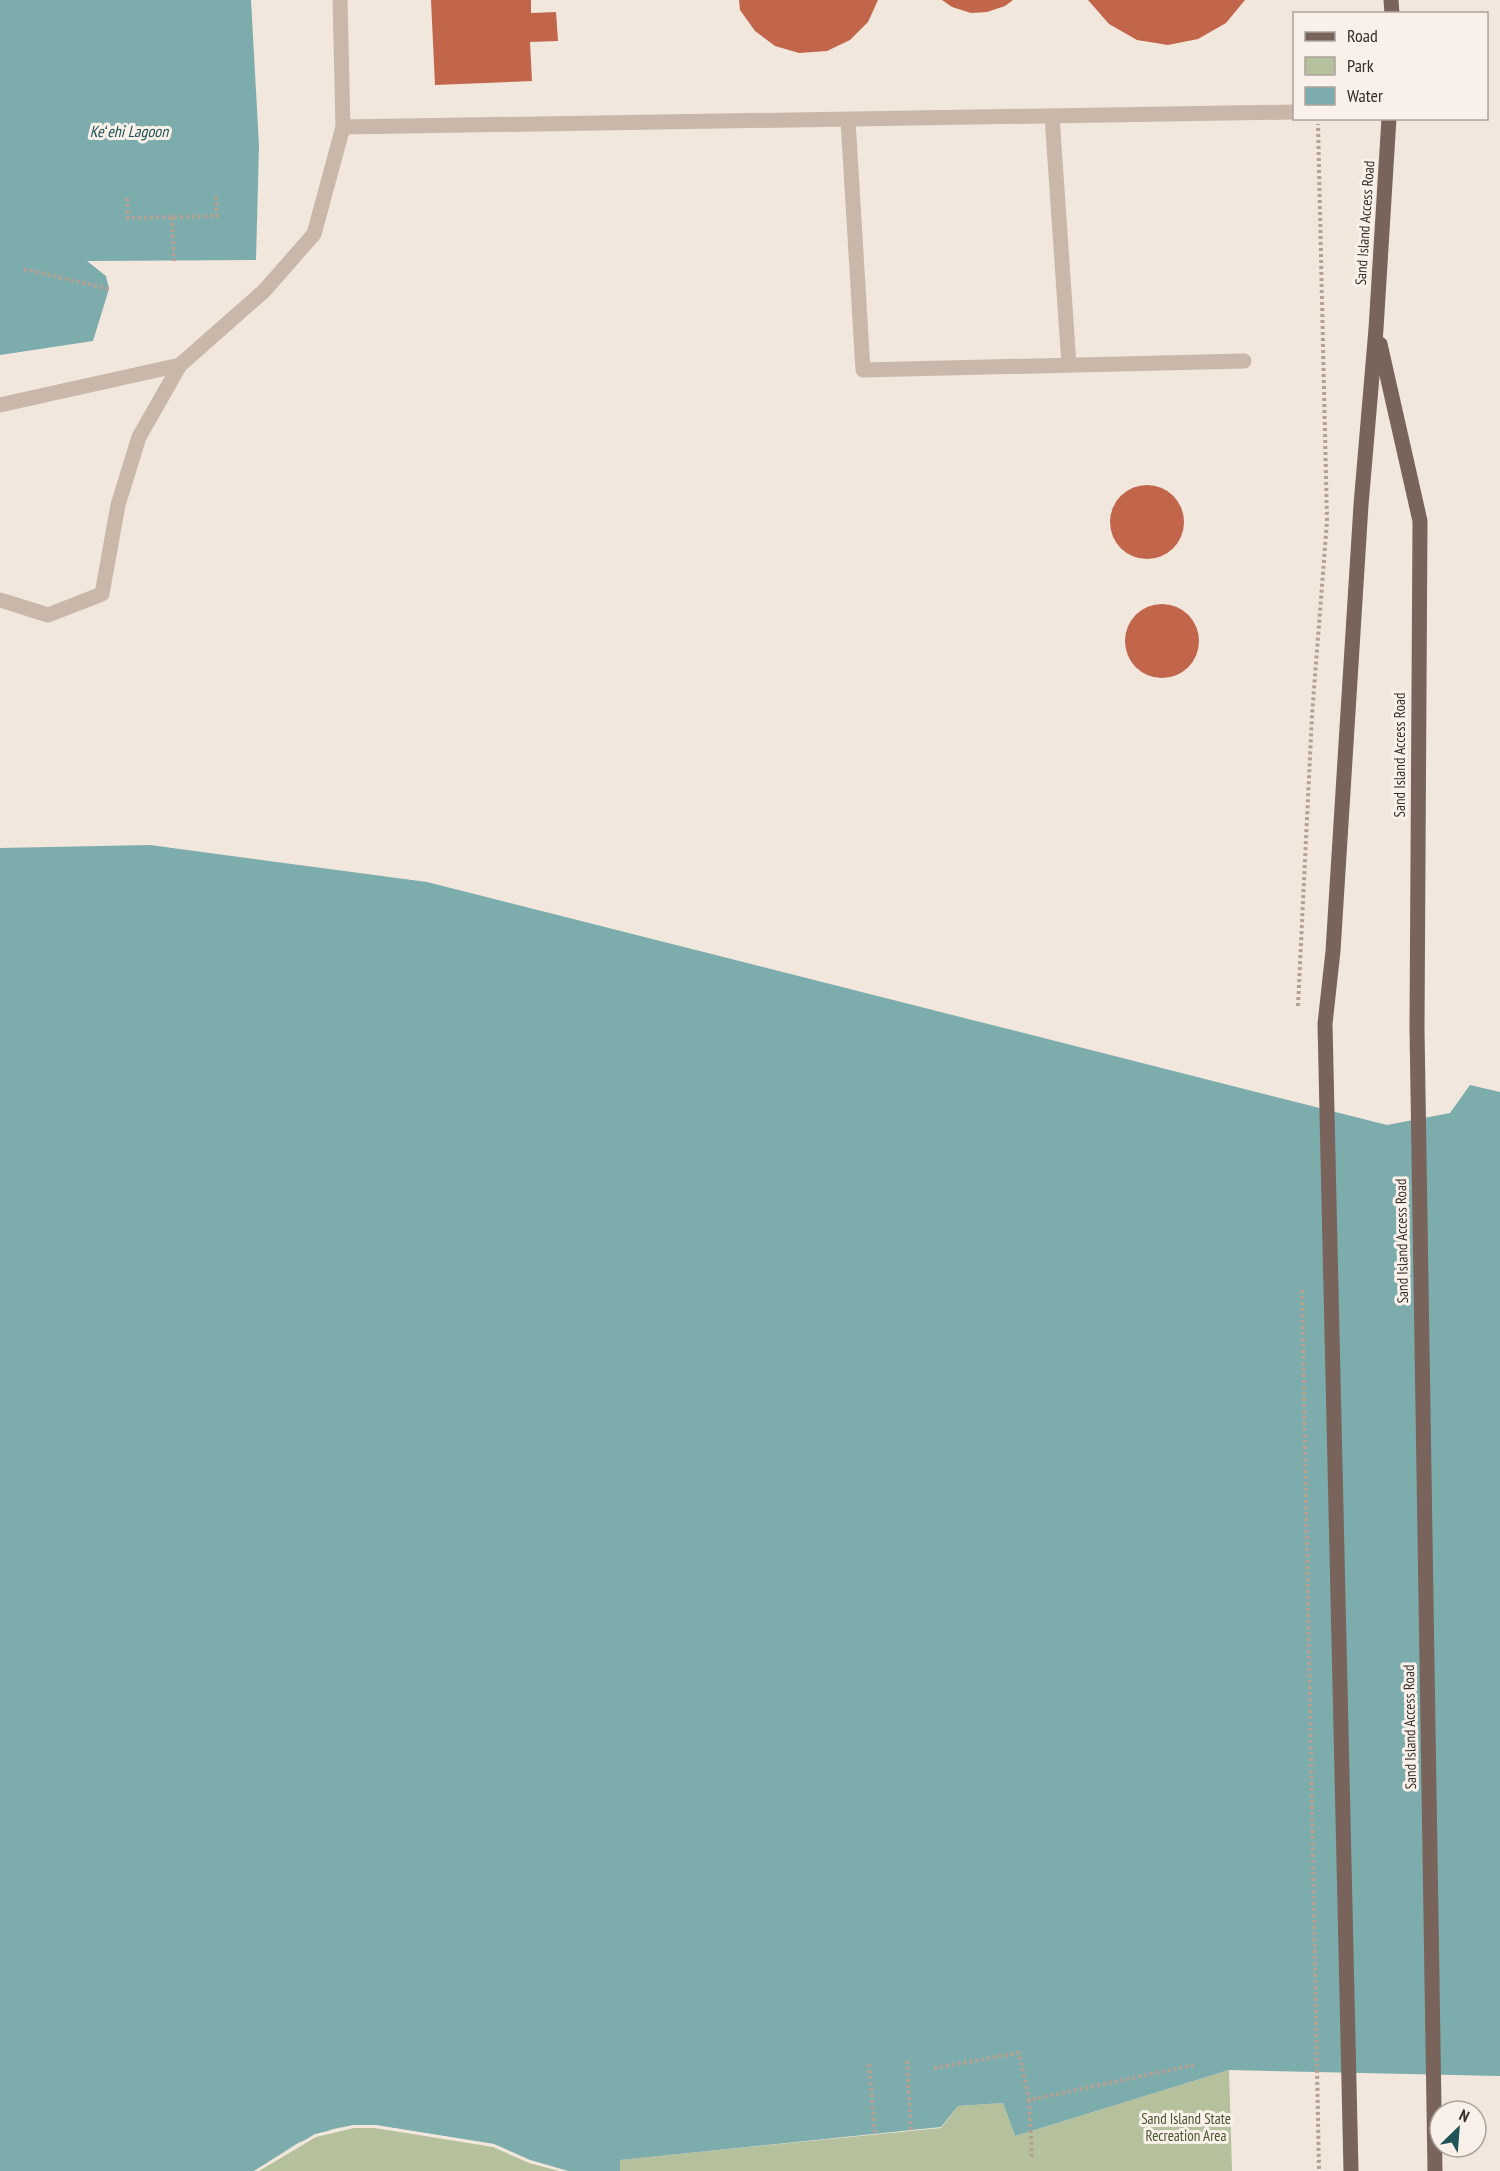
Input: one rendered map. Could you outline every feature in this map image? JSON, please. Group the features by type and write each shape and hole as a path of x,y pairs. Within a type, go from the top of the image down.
{"main road":[{"name":"Sand Island Access Road","path":"1351,2171 1325,1024 1333,951 1361,505 1376,329 1389,120"},
{"name":"Sand Island Access Road","path":"1376,329 1420,521 1417,1028 1435,2164"}],"lane":[{"path":"0,600 48,615 102,594 118,506 139,437 180,365 264,291 314,234 343,127 340,0"},
{"path":"343,127 1293,112"},
{"path":"1052,116 1069,366"},
{"path":"848,120 863,370 1244,361"},
{"path":"0,405 180,365"}],"path":[{"path":"1298,1017 1312,715 1327,521 1318,120"},
{"path":"127,198 128,218 217,216 216,195"},
{"path":"172,217 174,261"},
{"path":"24,269 109,289"},
{"path":"1302,1280 1319,2171"},
{"path":"934,2068 1019,2053 1029,2100 1032,2159"},
{"path":"907,2061 911,2130"},
{"path":"869,2064 874,2134"},
{"path":"1029,2100 1194,2065"}],"green space":[{"name":"Sand Island State Recreation Area","path":"1229,2070 1232,2171 620,2171 619,2160 941,2128 958,2106 1003,2103 1015,2136"},
{"path":"354,2125 494,2144 568,2171 254,2171 315,2134"}],"water":[{"name":"Keʻehi Lagoon","path":"0,0 251,0 259,146 256,260 87,261 106,276 109,289 93,341 0,355"},
{"path":"150,845 427,882 1387,1125 1450,1113 1470,1085 1500,1092 1500,2076 1229,2070 1015,2136 1003,2103 958,2106 941,2127 620,2160 620,2171 568,2171 530,2160 493,2144 375,2125 354,2125 333,2129 298,2143 254,2171 0,2171 0,848"}],"pier":[{"path":"354,2125 375,2125 494,2144 530,2160 568,2171 559,2171 529,2163 493,2147 375,2128 354,2128 316,2137 259,2171 254,2171 315,2134"}],"building":[{"path":"431,0 531,0 531,13 556,12 558,41 530,42 532,81 435,85"},
{"path":"739,0 878,0 868,22 850,40 827,51 799,53 775,46 755,31 740,10"},
{"path":"942,0 1013,0 1005,6 987,12 971,13 952,7"},
{"path":"1088,0 1245,0 1226,23 1198,39 1168,45 1137,40 1109,24"},
{"path":"1147,485 1161,488 1173,496 1181,508 1184,522 1181,536 1173,548 1161,556 1147,559 1133,556 1121,548 1113,536 1110,522 1113,508 1121,496 1133,488"},
{"path":"1162,604 1176,607 1188,615 1196,627 1199,641 1196,655 1188,667 1176,675 1162,678 1148,675 1136,667 1128,655 1125,641 1128,627 1136,615 1148,607"}]}
